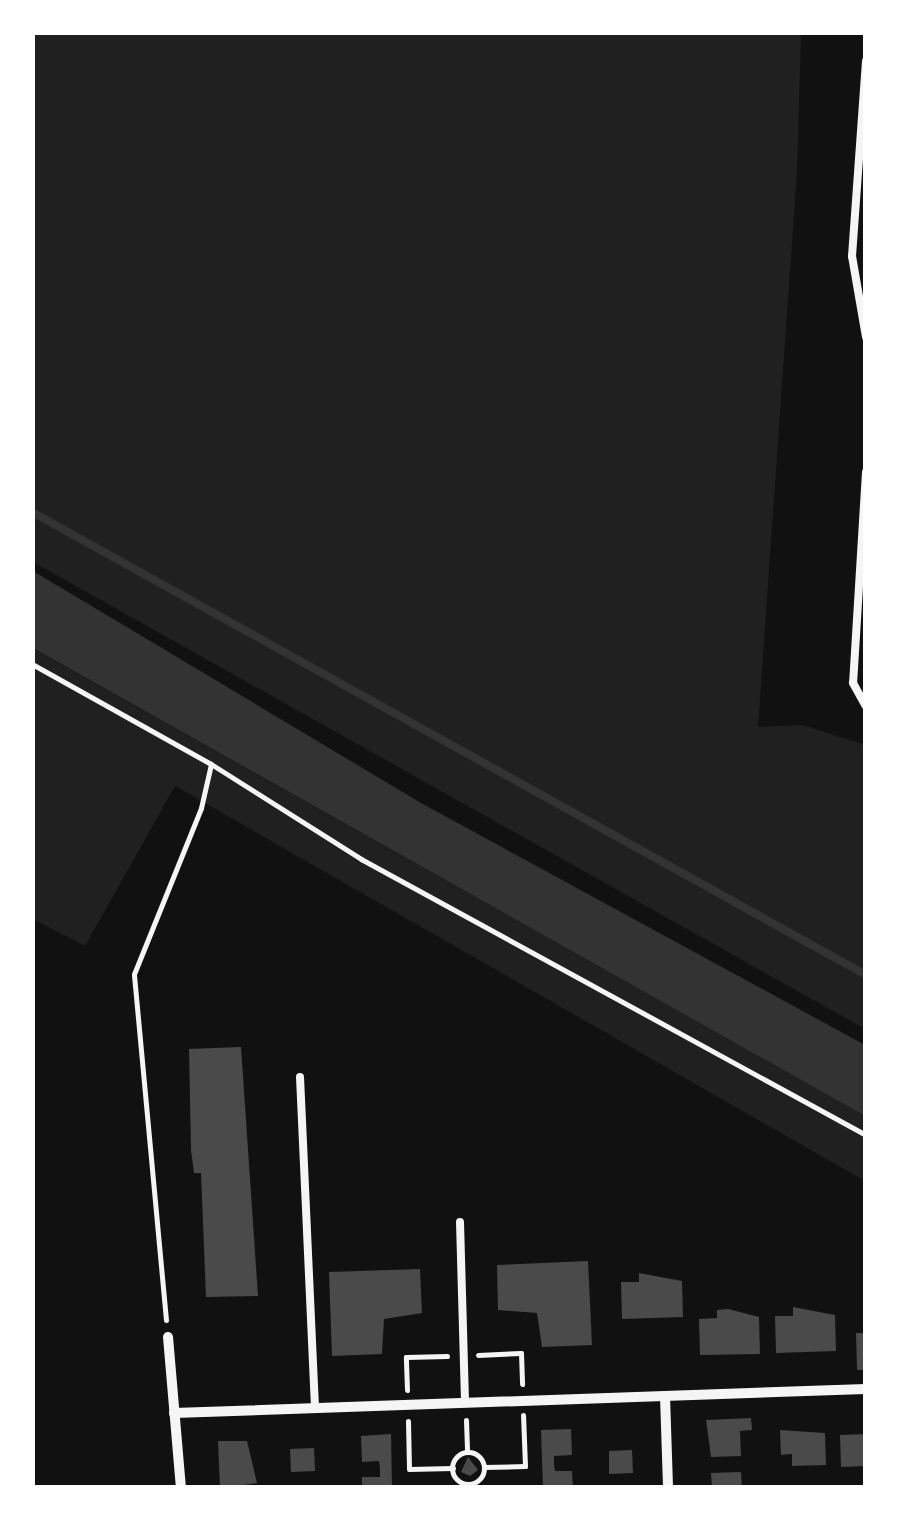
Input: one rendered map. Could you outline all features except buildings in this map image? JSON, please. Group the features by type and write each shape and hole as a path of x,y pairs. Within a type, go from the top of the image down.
{"street":[{"path":"168,1337 181,1488"},
{"path":"174,1413 866,1389"},
{"path":"665,1396 668,1488"}],"lane":[{"path":"866,61 852,256 866,338"},
{"path":"866,472 853,683 866,706"},
{"path":"300,1077 315,1408"},
{"path":"460,1222 465,1403"}],"path":[{"path":"32,664 212,764 361,859 866,1136"},
{"path":"168,1337 134,974 201,808 212,764"},
{"path":"465,1403 467,1452 453,1466 458,1480 468,1485 484,1468 481,1458 467,1452"}],"shaded area":[{"path":"801,33 797,171 758,727 803,725 865,745 865,1029 33,562 33,34"},
{"path":"33,571 421,803 865,1045 865,1116 33,648"},
{"path":"32,648 865,1116 865,1181 175,786 85,946 33,919"}],"waterway":[{"path":"32,512 866,975"}]}
